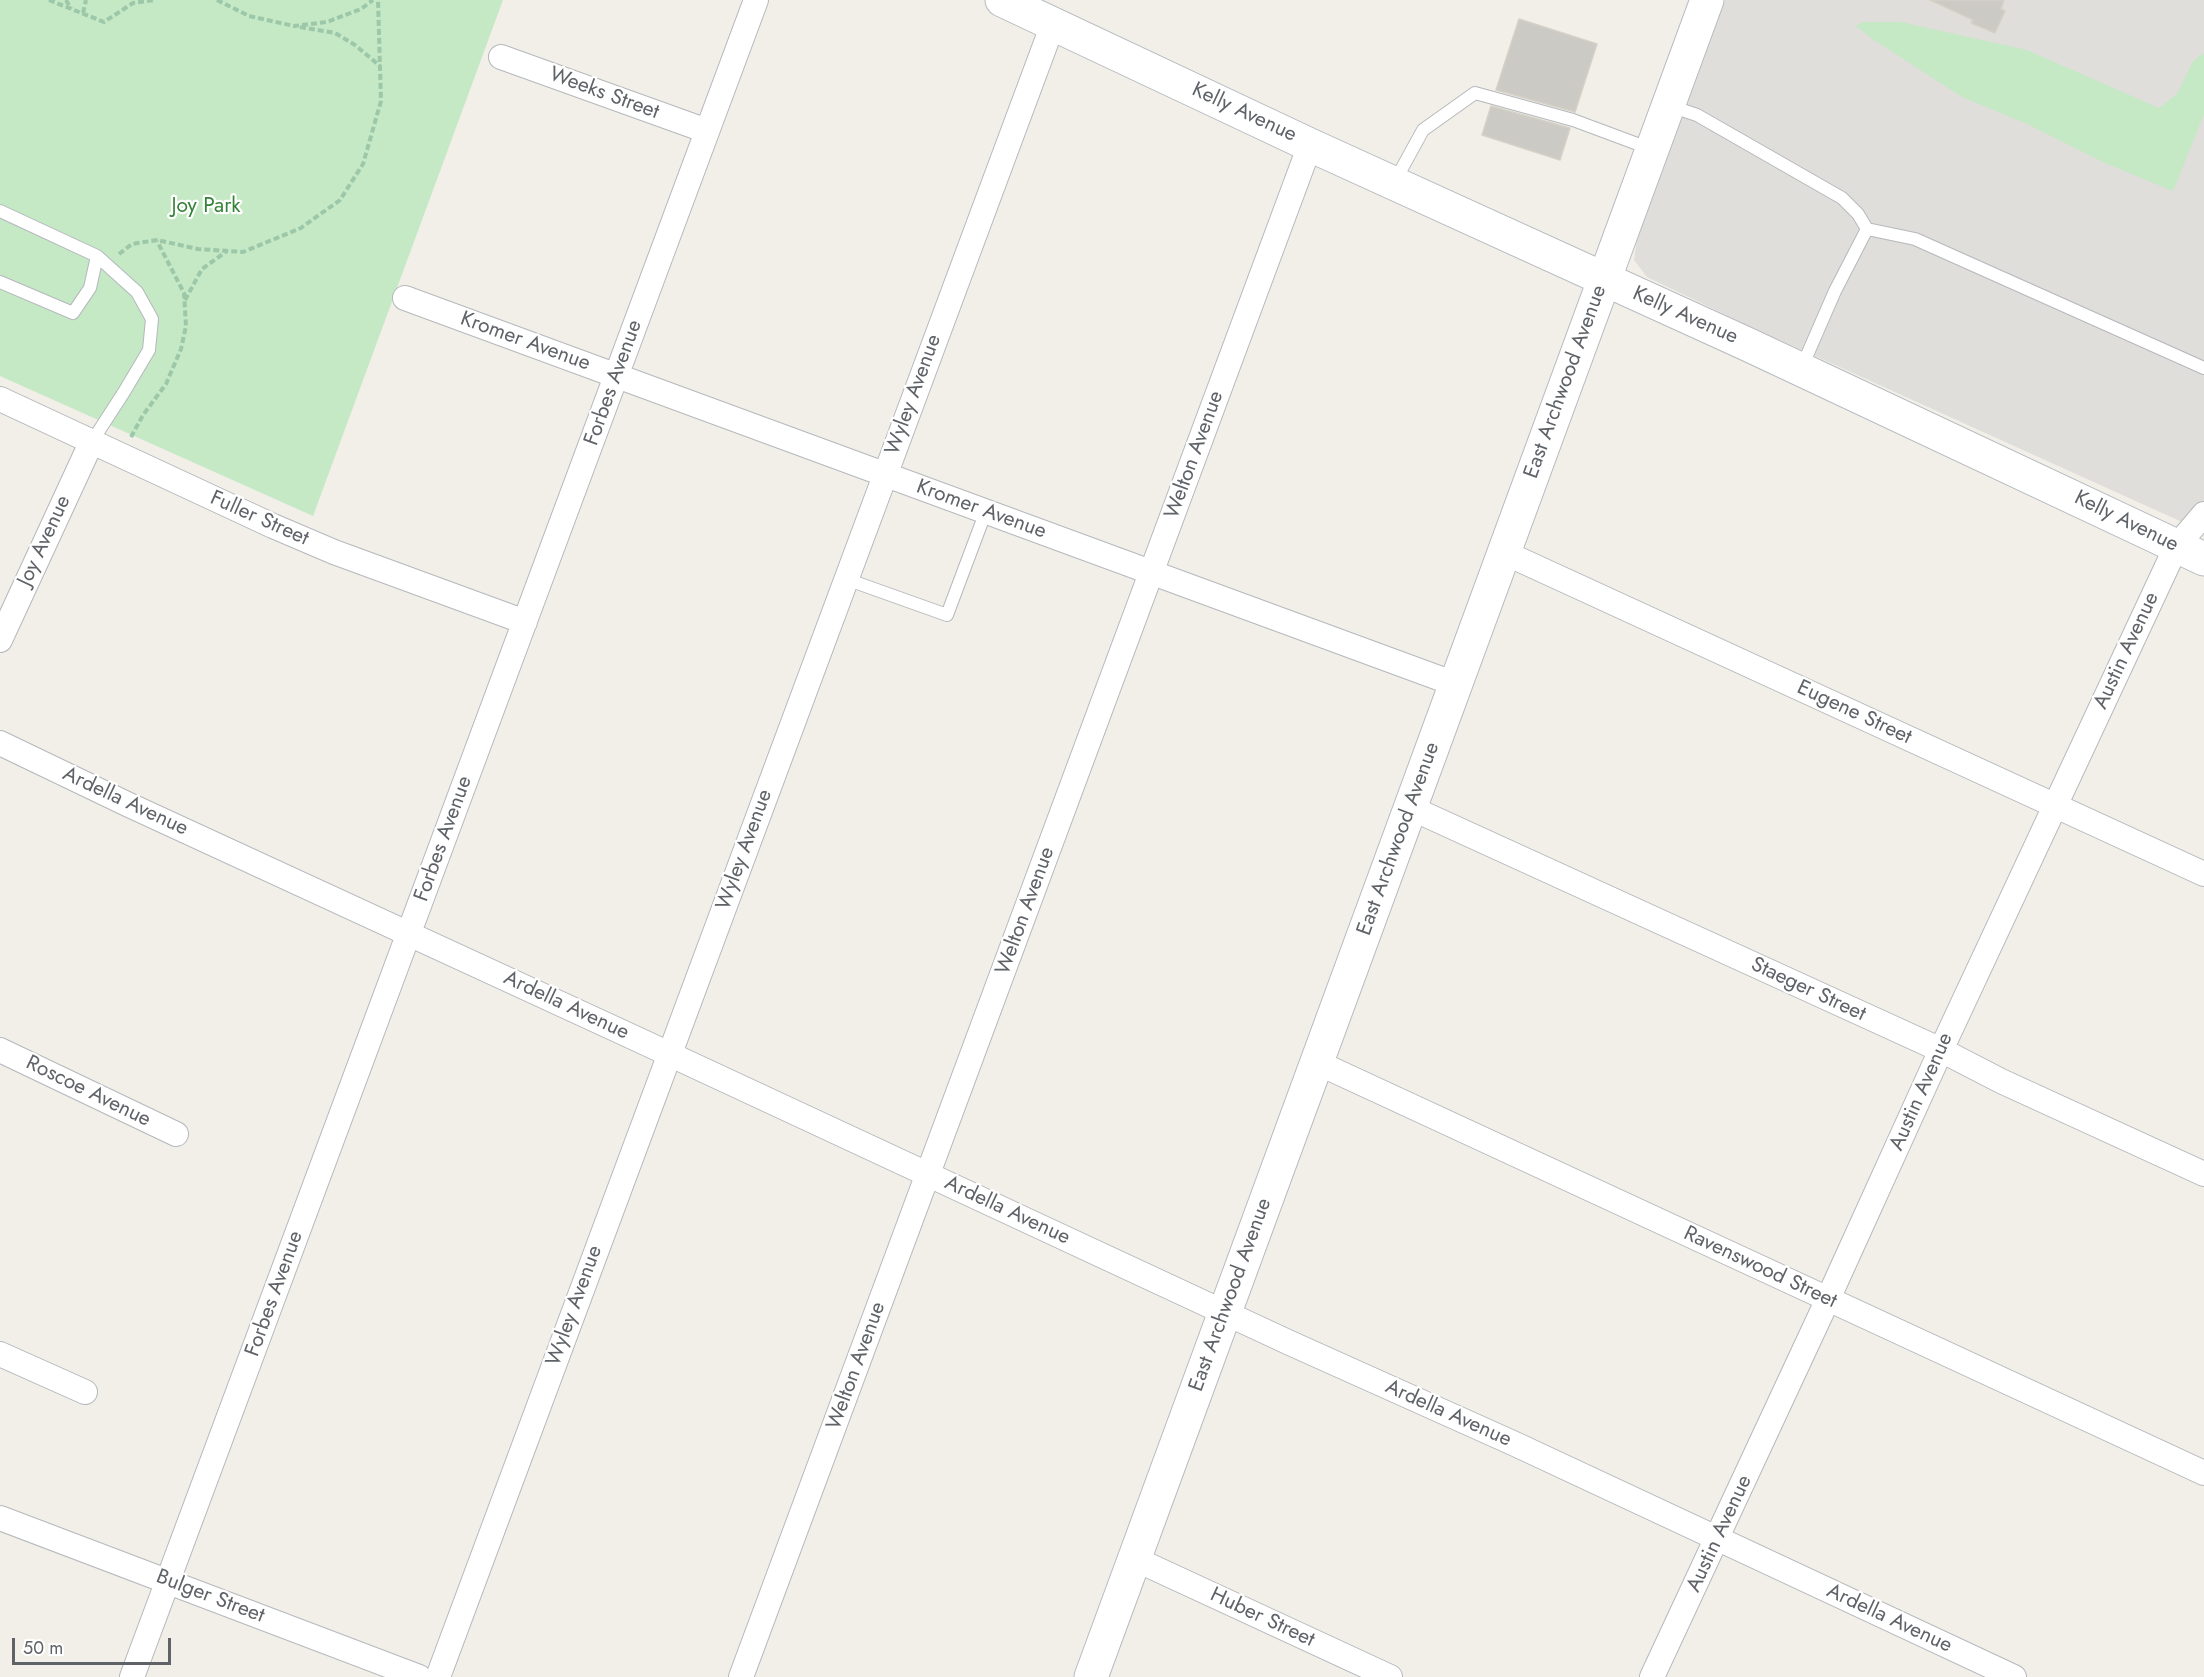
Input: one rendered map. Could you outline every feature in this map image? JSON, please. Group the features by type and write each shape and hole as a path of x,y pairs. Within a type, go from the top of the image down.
{"main road":[{"name":"East Archwood Avenue","path":"1091,1677 1707,0"},
{"name":"Kelly Avenue","path":"1006,1 1603,280 1801,369 2190,553"}],"street":[{"name":"Forbes Avenue","path":"132,1677 756,0"},
{"name":"Wyley Avenue","path":"438,1677 1053,24"},
{"name":"Weeks Street","path":"501,57 707,131"},
{"name":"Welton Avenue","path":"741,1677 1310,144"},
{"name":"Kromer Avenue","path":"405,298 1455,684"},
{"name":"Fuller Street","path":"0,399 91,443 324,547 525,622"},
{"name":"Joy Avenue","path":"0,640 91,443"},
{"name":"Austin Avenue","path":"1652,1677 2055,805 2190,553 2204,514"},
{"name":"Eugene Street","path":"1503,552 2204,874"},
{"name":"Ardella Avenue","path":"0,743 2014,1677"},
{"name":"Staeger Street","path":"1411,808 1941,1050 2204,1174"},
{"name":"Roscoe Avenue","path":"0,1050 176,1134"},
{"name":"Ravenswood Street","path":"1316,1062 2204,1473"},
{"path":"0,1353 85,1392"},
{"name":"Bulger Street","path":"0,1518 419,1677"},
{"name":"Huber Street","path":"1135,1559 1390,1677"}],"lane":[{"path":"1395,183 1423,130 1475,93 1573,120 1652,149"},
{"path":"1668,105 1697,115 1842,198 1858,214 1867,229 1915,239 2204,368"},
{"path":"0,211 102,260 137,292 152,319 149,350 91,443"},
{"path":"1801,369 1835,291 1867,229"},
{"path":"0,282 73,314 90,288 102,260"},
{"path":"846,579 947,615 986,512"}],"path":[{"path":"49,0 104,22 133,3 154,0"},
{"path":"66,0 71,9"},
{"path":"83,13 86,0"},
{"path":"217,0 249,16 335,33 356,45 380,66"},
{"path":"294,26 327,22 362,9 373,0"},
{"path":"102,260 132,244 157,240 198,249 243,252 301,228 340,200 363,164 381,100 378,0"},
{"path":"185,301 202,269 227,251"}],"shaded area":[{"path":"1725,0 2204,0 2204,532 1749,326 1647,277 1634,260 1637,240"}],"green space":[{"name":"Joy Park","path":"0,0 503,0 313,516 0,376"},
{"path":"1862,22 1901,22 2027,50 2159,108 2177,94 2193,61 2204,53 2204,114 2173,191 2107,164 2027,124 1962,97 1871,38 1856,26"}],"building":[{"path":"1930,0 2004,0 2001,9 2005,11 1995,33 1971,23 1973,20"},
{"path":"1519,19 1597,44 1575,112 1496,90"},
{"path":"1491,106 1570,128 1560,160 1482,135"}]}
